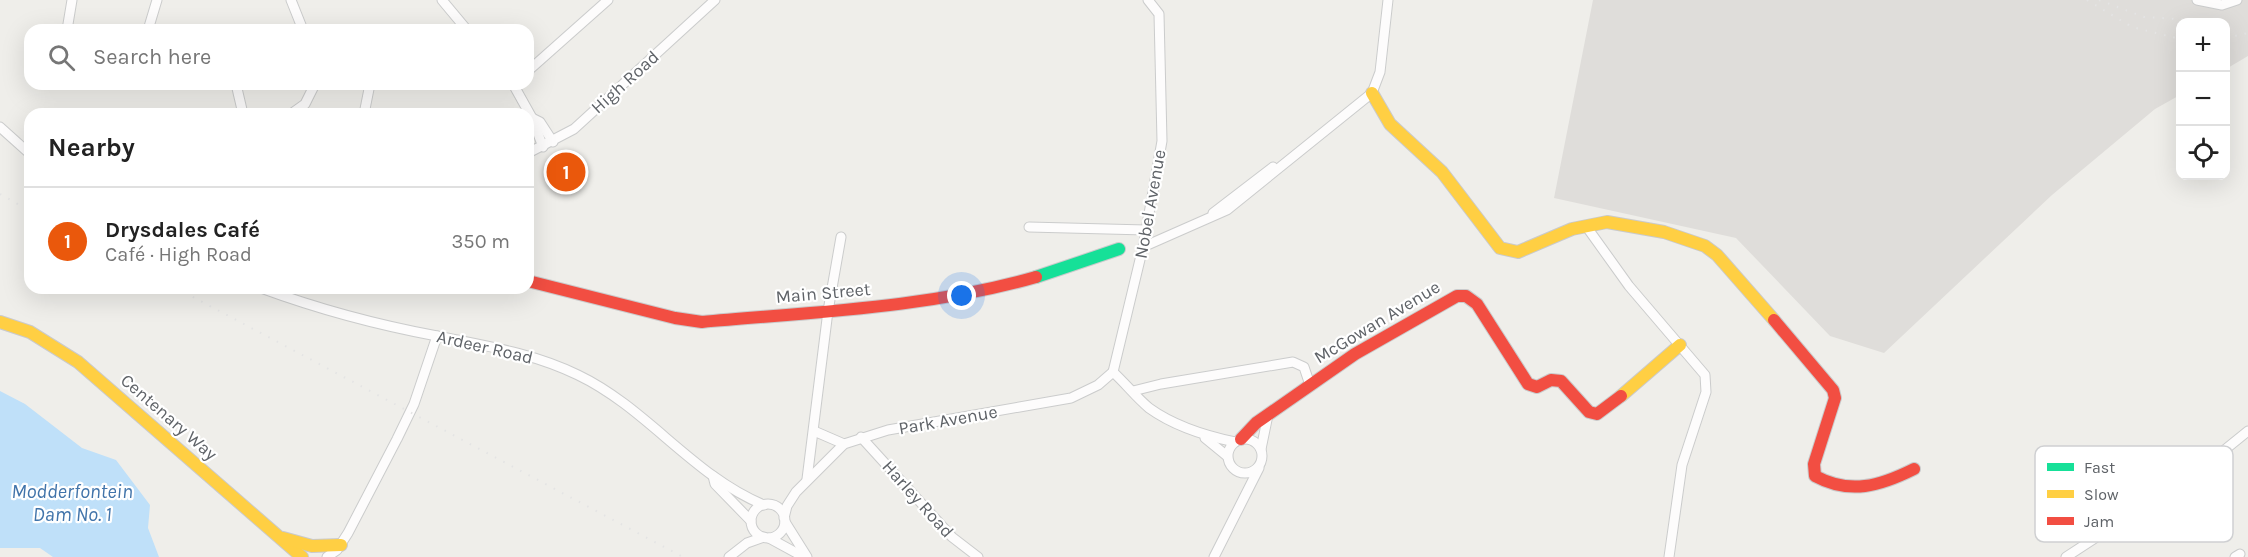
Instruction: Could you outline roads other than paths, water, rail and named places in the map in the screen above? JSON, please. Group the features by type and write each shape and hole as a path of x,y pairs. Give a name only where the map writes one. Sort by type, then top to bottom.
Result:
{"street":[{"path":"68,24 72,0"},
{"path":"150,24 157,0"},
{"path":"291,0 301,24"},
{"path":"442,0 462,24"},
{"path":"534,66 608,0"},
{"name":"High Road","path":"534,151 574,129 715,0"},
{"name":"Nobel Avenue","path":"1113,372 1143,247 1162,141 1159,14 1148,0"},
{"path":"1143,247 1227,210 1252,193 1372,93 1380,72 1388,0"},
{"path":"2197,0 2222,5 2237,0"},
{"path":"237,90 242,108"},
{"path":"299,108 305,104 312,90"},
{"path":"365,108 369,90"},
{"path":"521,90 527,108"},
{"path":"1372,93 1390,124 1442,172 1500,248 1510,252 1527,250 1572,229 1622,223 1705,246 1732,272 1833,390 1835,398 1814,464 1815,476 1834,484 1866,490 1890,482 1914,468"},
{"path":"534,118 540,122 553,142"},
{"path":"534,125 543,147"},
{"path":"0,127 24,149"},
{"path":"1586,226 1629,286 1705,375 1707,383 1682,465 1669,557"},
{"path":"1029,227 1146,230"},
{"path":"807,480 828,311 841,237"},
{"name":"Main Street","path":"534,282 689,321 828,311 942,299 988,291 1119,249"},
{"name":"Ardeer Road","path":"281,294 364,319 517,352 578,375 630,407 713,476 766,504"},
{"name":"McGowan Avenue","path":"1242,437 1310,385 1403,324 1456,296 1466,296 1477,304 1528,384 1538,387 1551,380 1560,381 1589,412 1594,414 1604,411 1680,345"},
{"name":"Centenary Way","path":"0,322 30,333 78,362 302,557"},
{"path":"279,537 334,552 414,404 437,336"},
{"path":"1133,391 1161,384 1293,362 1304,367 1310,385"},
{"path":"1113,372 1151,409 1201,434 1227,456"},
{"name":"Park Avenue","path":"784,520 787,506 796,492 844,444 861,437 1071,398 1098,385 1113,372"},
{"path":"1214,557 1249,490 1263,456 1261,449 1268,416"},
{"path":"814,431 844,444"},
{"path":"2229,446 2248,431"},
{"path":"1201,434 1264,437"},
{"name":"Harley Road","path":"861,437 952,537 978,557"},
{"path":"1242,437 1251,440 1261,449"},
{"path":"1242,437 1229,448 1227,456 1230,466 1239,473 1249,490"},
{"path":"1239,473 1251,473 1259,466"},
{"name":"Ardeer Road","path":"713,476 716,484 751,523"},
{"name":"Park Avenue","path":"766,504 782,501 796,492"},
{"path":"728,557 751,523 756,509 766,504 780,510 805,557"},
{"path":"728,557 752,541 778,534 784,520"},
{"path":"751,523 756,533 805,557"},
{"path":"2066,557 2089,542"}],"water":[{"name":"Modderfontein Dam No. 1","path":"0,391 25,404 82,448 116,460 150,505 148,528 159,557 53,557 40,548 0,548"}],"railway":[{"path":"2087,0 2132,27 2176,38"},
{"path":"2099,0 2144,17 2176,19"},
{"path":"2230,37 2248,33"},
{"path":"0,194 24,208"},
{"path":"187,294 683,557"}],"place":[{"name":"Drysdales Café","path":"566,172"}]}
